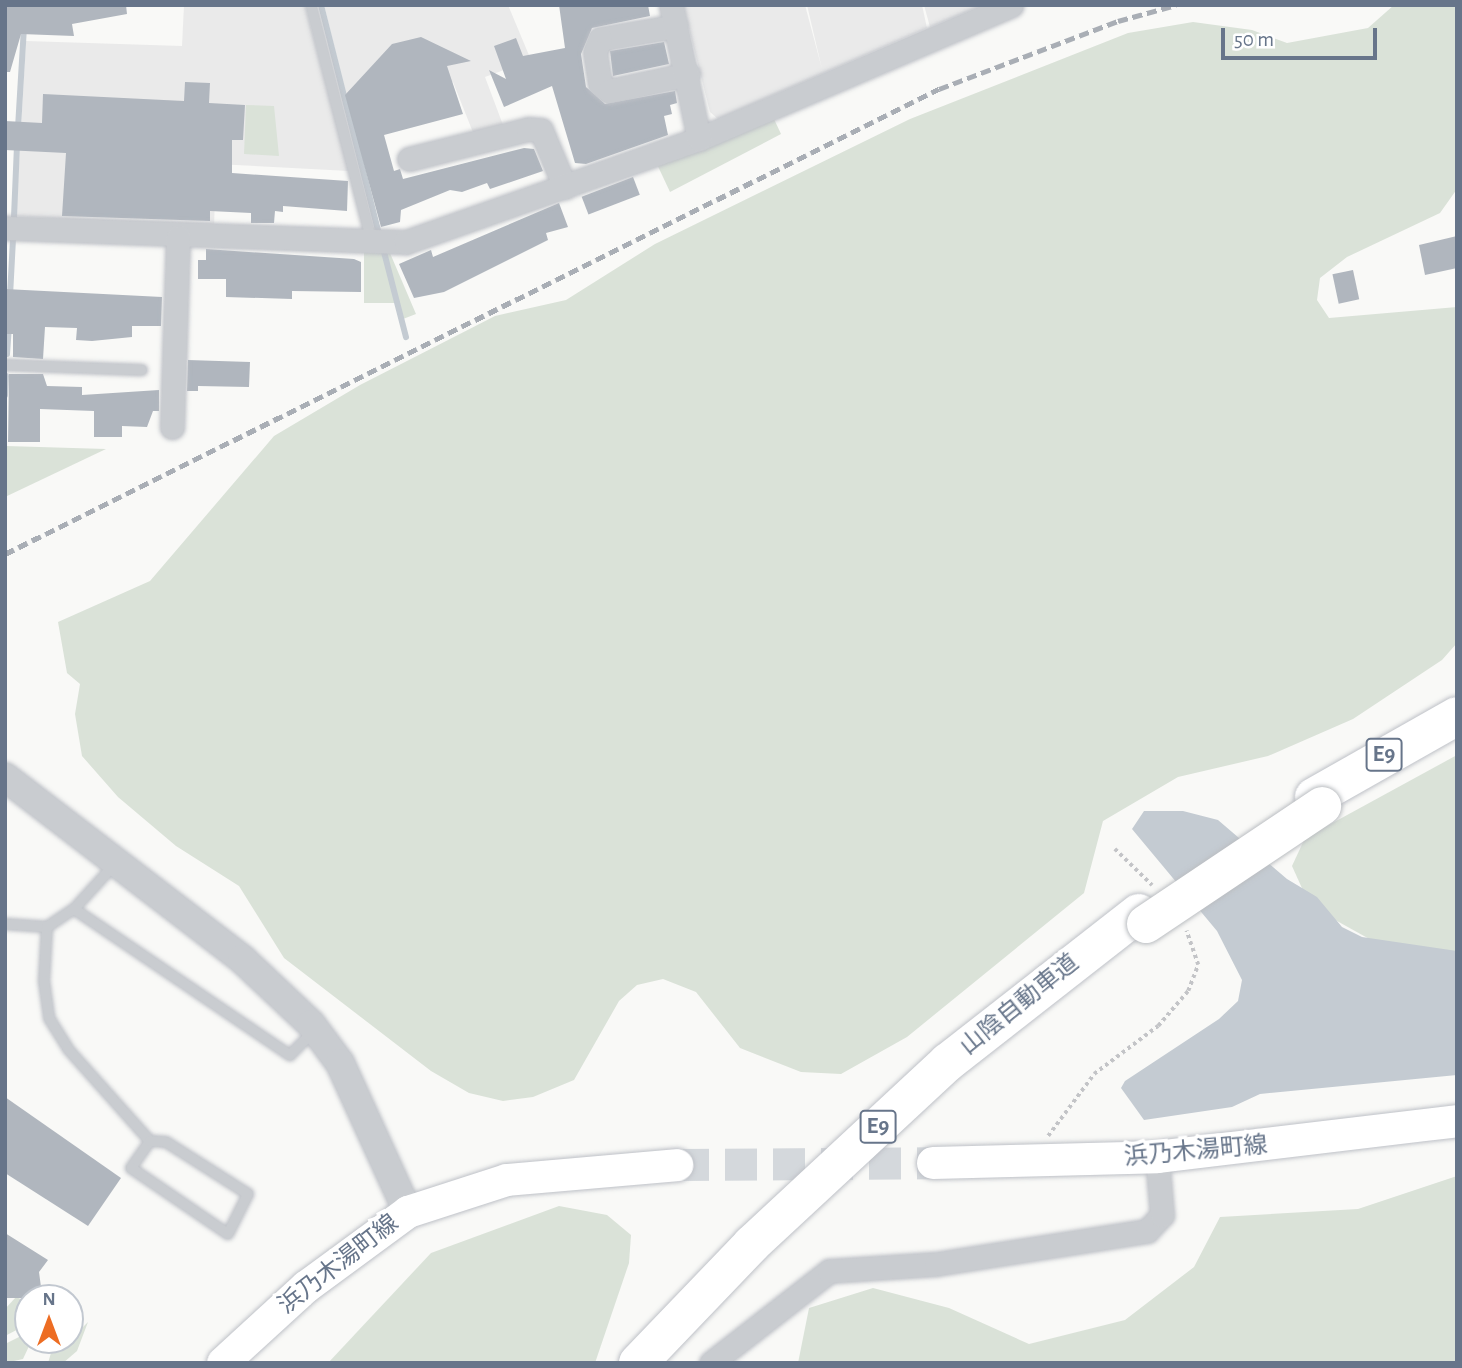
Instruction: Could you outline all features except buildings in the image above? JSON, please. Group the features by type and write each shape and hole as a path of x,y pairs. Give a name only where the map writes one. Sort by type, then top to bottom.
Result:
{"highway":[{"name":"山陰自動車道","path":"638,1363 752,1244 948,1062 1155,913 1318,801 1457,716"},
{"name":"山陰自動車道","path":"1318,801 1457,729"},
{"name":"山陰自動車道","path":"655,1363 761,1252 958,1072 1155,913"}],"main road":[{"name":"浜乃木湯町線","path":"933,1163 1047,1163 1157,1157 1457,1121"},
{"name":"浜乃木湯町線","path":"223,1363 306,1287 408,1212 507,1180 677,1165"}],"street":[{"path":"5,228 178,237 406,242 699,139 1012,5"},
{"path":"688,74 609,91 600,84 595,52 600,39 674,15 688,74 699,139"},
{"path":"409,159 527,129 541,130 565,187"},
{"path":"172,427 178,237"},
{"path":"5,777 242,959 315,1030 340,1063 375,1131 408,1212"},
{"path":"711,1363 829,1271 936,1264 1147,1231 1162,1215 1157,1157"}],"lane":[{"path":"311,5 372,242"},
{"path":"5,365 142,370"},
{"path":"5,924 47,927 75,909 115,864"},
{"path":"75,909 290,1055 315,1030"},
{"path":"47,927 44,998 54,1029 150,1141 166,1142 248,1194 228,1234 131,1168 150,1141"}],"path":[{"path":"1047,1163 1049,1134 1094,1074 1158,1026 1194,982 1196,954 1155,913 1115,849"}],"shaded area":[{"path":"184,5 305,5 349,171 216,164 214,228 16,216 26,41 182,46"},
{"path":"324,5 508,5 531,60 485,77 503,125 474,135 453,82 349,106"},
{"path":"683,5 805,5 822,69 807,5 922,5 927,28 718,119 710,112"},
{"path":"924,5 983,5 930,27"},
{"path":"1394,5 1457,5 1457,189 1440,213 1347,257 1320,278 1317,300 1329,318 1457,307 1457,643 1442,660 1353,719 1268,756 1178,777 1103,821 1084,893 907,1037 841,1074 801,1072 740,1048 696,992 663,979 637,985 619,1001 574,1080 533,1097 503,1101 469,1093 431,1071 284,958 239,886 176,846 118,797 82,756 75,714 80,684 67,673 58,622 150,581 274,436 360,385 495,316 566,300 655,244 910,119 1128,33 1193,22 1252,30 1287,43 1368,28"},
{"path":"246,105 274,106 279,156 244,154"},
{"path":"774,119 781,134 670,192 655,160"},
{"path":"364,252 390,253 416,314 403,319 398,303 364,303"},
{"path":"6,446 106,449 5,497"},
{"path":"1457,755 1457,957 1382,946 1310,906 1292,866 1305,838"},
{"path":"1144,811 1183,811 1218,820 1287,879 1317,897 1342,927 1362,937 1457,951 1457,1075 1260,1094 1232,1107 1144,1120 1121,1088 1125,1081 1219,1019 1238,1001 1242,980 1217,931 1132,829"},
{"path":"1457,1176 1457,1363 798,1363 809,1308 873,1288 949,1308 1029,1344 1125,1320 1194,1267 1220,1217 1358,1209"},
{"path":"559,1206 607,1215 631,1235 629,1263 595,1363 328,1363 431,1253"},
{"path":"14,1299 14,1331 5,1336 5,1309"},
{"path":"14,1340 14,1354 25,1354 23,1359 5,1363 5,1344"},
{"path":"51,1354 74,1354 63,1363 48,1363"}],"waterway":[{"path":"321,5 378,230"},
{"path":"18,128 24,27"},
{"path":"14,217 17,145"},
{"path":"10,296 13,238"},
{"path":"384,252 406,337"},
{"path":"7,354 9,328"},
{"path":"5,395 6,376"}],"tunnel":[{"path":"677,1165 933,1163"}],"railway":[{"path":"5,554 939,89 1118,21 1176,5"}]}
